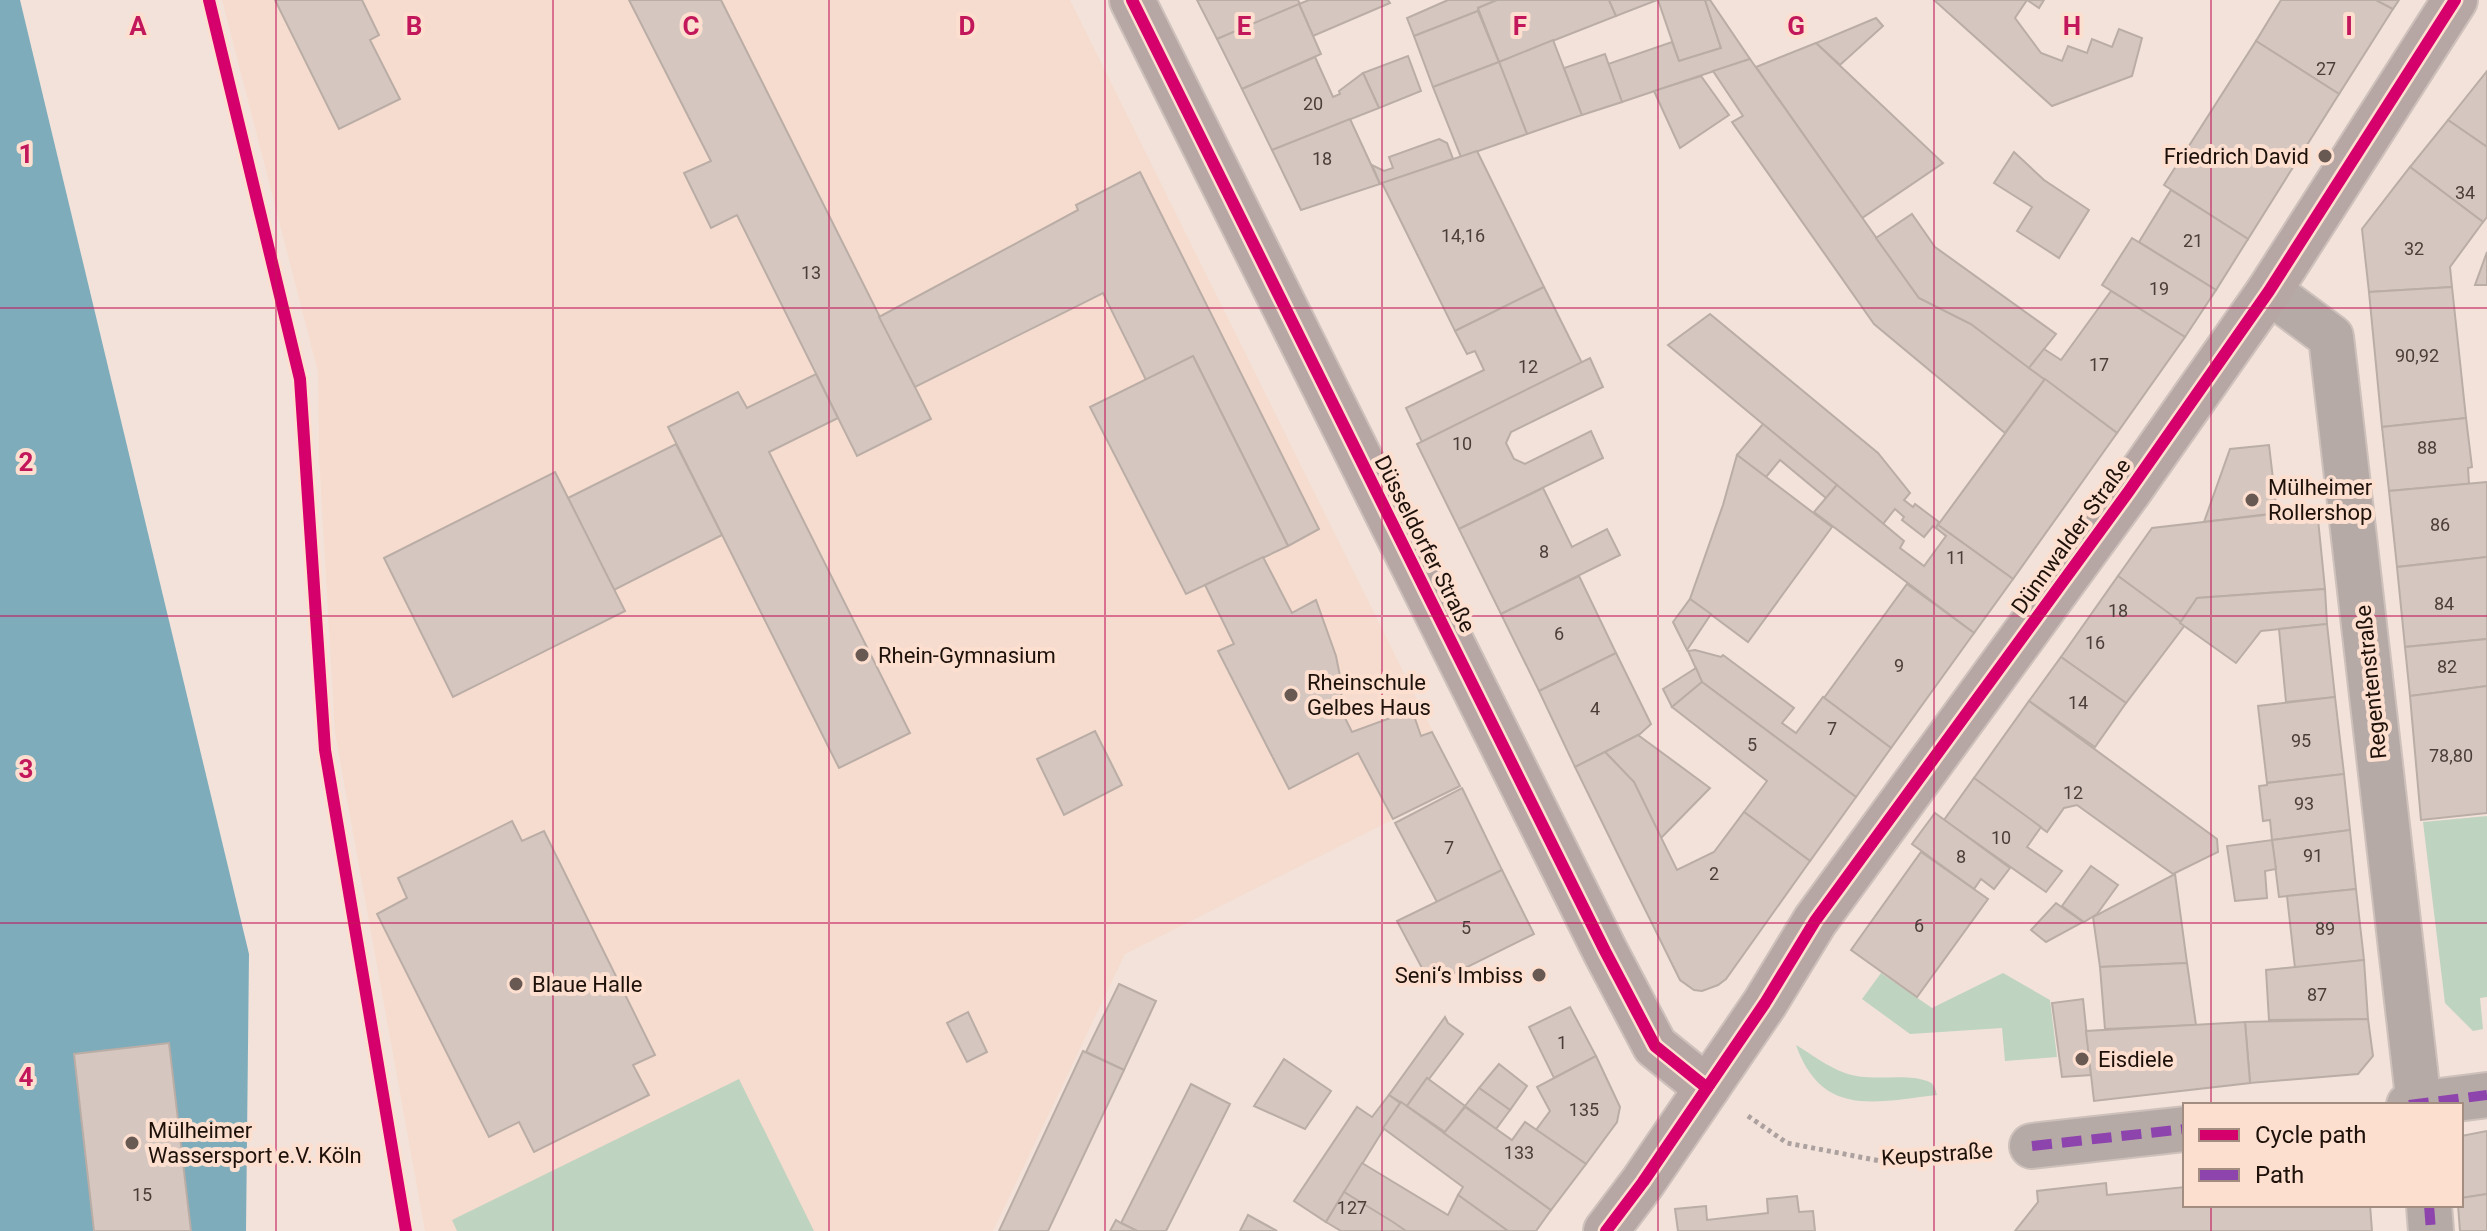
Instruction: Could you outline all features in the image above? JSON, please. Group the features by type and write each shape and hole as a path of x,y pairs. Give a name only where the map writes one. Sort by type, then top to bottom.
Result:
{"street":[{"name":"Düsseldorfer Straße","path":"1132,0 1655,1046 1707,1088"},
{"name":"Dünnwalder Straße","path":"1606,1231 1765,1003 1815,921 2120,503 2269,291 2455,0"},
{"name":"Regentenstraße","path":"2269,291 2331,337 2419,1103"},
{"path":"2427,1103 2487,1095"},
{"path":"2032,1146 2183,1129"},
{"path":"2429,1207 2431,1231"}],"shaded area":[{"name":"Rhein-Gymnasium","path":"222,0 1070,0 1460,786 1125,954 993,1231 425,1231 335,733 319,456 318,372"}],"green space":[{"path":"2487,816 2487,997 2480,998 2483,1029 2473,1031 2445,1003 2423,822"},
{"path":"1881,973 1932,1008 2003,973 2050,1000 2057,1057 2005,1061 2002,1028 1910,1034 1862,999"},
{"path":"1796,1045 1845,1073 1866,1077 1918,1078 1931,1083 1937,1095 1872,1102 1836,1095 1820,1085 1807,1068"},
{"path":"739,1079 814,1231 457,1231 452,1220"}],"water":[{"path":"0,0 20,0 249,954 246,1231 0,1231"}],"building":[{"path":"275,0 362,0 379,35 370,40 400,99 339,129"},
{"path":"629,0 721,0 931,419 857,456 737,215 711,228 684,173 711,161"},
{"path":"1197,0 1298,0 1300,4 1217,39"},
{"path":"1309,0 1388,0 1390,3 1313,36 1299,4"},
{"path":"1448,0 1497,0 1478,8 1478,11 1414,36 1407,18"},
{"path":"1497,0 1609,0 1616,16 1499,62 1478,8"},
{"path":"1609,0 1657,0 1616,16"},
{"path":"1658,0 1705,0 1721,48 1679,61"},
{"path":"1705,0 1710,0 1750,59 1622,102 1608,64 1672,42 1679,61 1721,48"},
{"path":"1934,0 2027,0 2015,18 2041,53 2062,61 2068,46 2087,53 2092,39 2112,47 2119,29 2142,38 2132,76 2052,106"},
{"path":"2027,0 2044,0 2039,8"},
{"path":"2281,0 2376,0 2393,9 2339,94 2256,41"},
{"path":"2376,0 2399,0 2393,9"},
{"path":"1299,4 1321,54 1242,89 1217,39"},
{"path":"1478,11 1499,62 1433,87 1414,36"},
{"path":"1876,18 1883,26 1840,65 1816,43"},
{"path":"1553,40 1582,115 1527,134 1499,62"},
{"path":"2256,41 2339,94 2248,239 2164,185"},
{"path":"1816,43 1943,163 1862,218 1756,67"},
{"path":"1605,54 1622,102 1582,115 1564,68"},
{"path":"1408,56 1421,91 1379,108 1363,73"},
{"path":"1315,57 1333,97 1363,73 1379,108 1272,150 1242,89"},
{"path":"1750,59 1919,298 1971,324 2045,379 2005,433 1874,324 1732,122 1743,116 1713,71"},
{"path":"1499,62 1527,134 1461,157 1433,87"},
{"path":"2487,71 2487,147 2448,120"},
{"path":"1701,76 1729,115 1680,148 1654,91"},
{"path":"1350,119 1380,184 1301,210 1272,150"},
{"path":"2448,120 2487,147 2487,217 2483,222 2410,167"},
{"path":"1439,139 1447,143 1453,159 1380,184 1372,165 1384,171 1393,168 1389,157"},
{"path":"1477,151 1544,287 1455,331 1382,183"},
{"path":"2014,152 2044,180 2089,210 2059,258 2017,231 2032,207 1994,183"},
{"path":"2410,167 2483,222 2450,267 2452,287 2369,292 2362,229"},
{"path":"1140,172 1319,529 1288,546 1193,356 1146,380 1103,293 915,387 879,317 1078,210 1076,205"},
{"path":"2171,190 2248,239 2216,290 2139,242"},
{"path":"1912,214 1935,247 2056,334 2029,368 1971,324 1919,298 1876,238"},
{"path":"2132,238 2216,290 2185,337 2102,285"},
{"path":"2487,252 2487,285 2475,285"},
{"path":"1544,287 1582,363 1422,442 1406,408 1484,370 1475,351 1467,354 1455,331"},
{"path":"2452,287 2466,418 2382,427 2369,292"},
{"path":"2111,291 2185,337 2117,433 2029,368 2044,349 2061,360"},
{"path":"1710,314 1878,453 1910,493 1904,500 1913,507 1915,504 1939,522 1936,528 1933,526 1924,537 1902,520 1904,517 1895,509 1883,524 1668,345"},
{"path":"1193,356 1288,546 1186,594 1090,407"},
{"path":"1590,358 1603,387 1511,432 1506,443 1514,459 1525,464 1591,431 1603,458 1459,529 1417,444"},
{"path":"816,374 838,418 769,452 910,733 839,768 668,427 738,392 747,408"},
{"path":"2045,379 2117,433 2013,579 1938,525"},
{"path":"2466,418 2472,467 2468,468 2469,484 2389,491 2382,427"},
{"path":"1763,424 1837,485 1826,498 1780,460 1766,477 1737,455"},
{"path":"676,444 722,535 614,590 568,498"},
{"path":"2269,445 2277,513 2204,522 2230,449"},
{"path":"1737,455 1832,527 1748,642 1690,599"},
{"path":"555,472 625,611 453,697 384,558"},
{"path":"2487,482 2487,557 2397,567 2389,491"},
{"path":"1837,485 1904,541 1900,548 1924,566 1946,536 1936,528 1938,525 2013,579 1974,633 1814,512"},
{"path":"1543,488 1572,547 1607,529 1620,555 1501,614 1459,529"},
{"path":"2317,509 2325,589 2197,598 2180,623 2118,576 2152,528"},
{"name":"Rheinschule Gelbes Haus","path":"1263,557 1292,613 1316,600 1336,656 1342,712 1352,732 1412,710 1421,736 1432,732 1460,786 1393,819 1358,753 1289,789 1218,651 1234,644 1205,585"},
{"path":"2487,557 2487,639 2405,647 2397,567"},
{"path":"1579,576 1616,653 1539,691 1501,614"},
{"path":"2118,576 2185,625 2126,703 2061,657"},
{"path":"1907,584 1974,633 1891,748 1824,698"},
{"path":"2325,589 2327,624 2261,631 2236,663 2180,623 2197,598"},
{"path":"1690,599 1711,614 1687,650 1673,622"},
{"path":"2327,624 2335,697 2286,702 2279,629"},
{"path":"2487,639 2487,686 2410,696 2405,647"},
{"path":"1688,651 1723,655 1794,708 1782,723 1796,733 1823,697 1891,748 1856,797 1702,682"},
{"path":"1616,653 1651,724 1640,734 1575,767 1539,691"},
{"path":"2061,657 2126,703 2095,747 2029,701"},
{"path":"1696,668 1702,682 1672,707 1663,689"},
{"path":"1702,682 1856,797 1810,861 1744,812 1767,781 1672,707"},
{"path":"2487,686 2487,813 2421,820 2410,696"},
{"path":"2335,697 2344,774 2267,783 2258,706"},
{"path":"2029,701 2217,839 2218,852 2173,874 2077,805 2064,808 2047,832 1974,778"},
{"path":"1095,731 1122,785 1064,815 1037,759"},
{"path":"1638,735 1710,788 1661,838 1634,782 1605,752"},
{"path":"1605,752 1634,782 1677,870 1714,852 1744,812 1810,861 1726,979 1718,985 1702,991 1694,990 1680,980 1575,767"},
{"path":"2344,774 2350,830 2272,840 2270,820 2263,821 2259,786"},
{"path":"1974,778 2041,827 2027,847 2062,871 2046,892 1944,820"},
{"path":"1462,788 1502,870 1437,902 1395,823"},
{"path":"1935,813 2010,868 1994,889 1981,879 1974,889 1912,844"},
{"name":"Blaue Halle","path":"512,821 522,841 544,831 655,1055 633,1065 649,1095 534,1152 519,1122 489,1137 377,914 407,898 398,878"},
{"path":"2350,830 2356,889 2279,897 2272,840"},
{"path":"2272,840 2276,869 2265,871 2267,898 2235,901 2227,846"},
{"path":"1921,852 1988,899 1917,997 1851,950"},
{"path":"2091,866 2118,885 2097,914 2084,922 2062,906"},
{"path":"1502,870 1534,934 1431,985 1397,921"},
{"path":"2175,874 2187,963 2100,967 2093,917"},
{"path":"2356,889 2364,960 2295,968 2287,896"},
{"path":"2056,903 2083,922 2046,942 2031,930"},
{"path":"2364,960 2368,1019 2269,1020 2266,970"},
{"path":"2187,963 2196,1025 2105,1029 2100,967"},
{"path":"1119,984 1156,1001 1124,1070 1086,1052"},
{"path":"2083,999 2091,1075 2062,1077 2052,1003"},
{"path":"1570,1007 1596,1056 1554,1078 1529,1027"},
{"path":"968,1012 987,1052 967,1062 947,1023"},
{"path":"1445,1017 1463,1034 1407,1106 1389,1095"},
{"path":"2368,1019 2373,1056 2358,1074 2250,1083 2245,1022"},
{"path":"2245,1022 2250,1083 2094,1101 2086,1031"},
{"name":"Mülheimer Wassersport e.V. Köln","path":"169,1043 191,1231 94,1231 74,1054"},
{"path":"1083,1051 1124,1070 1048,1231 999,1231"},
{"path":"1596,1056 1620,1107 1617,1122 1586,1164 1536,1130 1550,1111 1537,1087"},
{"path":"1284,1059 1331,1091 1305,1129 1254,1106"},
{"path":"1499,1064 1527,1086 1510,1110 1479,1088"},
{"path":"1427,1078 1465,1106 1445,1132 1407,1106"},
{"path":"1191,1084 1230,1104 1166,1231 1137,1231 1121,1223"},
{"path":"1479,1088 1510,1110 1496,1129 1465,1106"},
{"path":"1389,1095 1400,1103 1326,1222 1294,1201 1357,1107 1372,1117"},
{"path":"1401,1102 1551,1210 1536,1231 1508,1231 1458,1195 1463,1187 1383,1128"},
{"path":"1465,1107 1512,1140 1525,1122 1586,1164 1551,1210 1444,1133"},
{"path":"2487,1131 2487,1194 2463,1198 2463,1136"},
{"path":"1362,1163 1448,1215 1458,1195 1508,1231 1406,1231 1344,1192"},
{"path":"2106,1183 2107,1195 2183,1187 2183,1207 2370,1207 2372,1231 2015,1231 2038,1202 2037,1191"},
{"path":"1344,1192 1406,1231 1341,1231 1326,1222"},
{"path":"2487,1194 2487,1231 2460,1231 2458,1207 2463,1207 2463,1198"},
{"path":"1797,1196 1799,1212 1813,1211 1815,1231 1678,1231 1675,1209 1706,1206 1707,1220 1768,1213 1767,1199"},
{"path":"1248,1215 1277,1231 1240,1231"},
{"path":"1116,1220 1121,1223 1137,1231 1110,1231"}],"marked path":[{"path":"2425,1103 2487,1095"},
{"path":"2032,1146 2183,1129"},
{"path":"2429,1207 2431,1231"}],"cycle path":[{"path":"209,0 300,379 325,750 406,1231"},
{"path":"1132,0 1655,1046 1707,1088"},
{"path":"1606,1231 1765,1003 1815,921 2129,491 2269,291 2455,0"}],"place":[{"name":"Friedrich David","path":"2325,156"},
{"name":"Mülheimer Rollershop","path":"2252,500"},
{"name":"Rhein-Gymnasium","path":"862,655"},
{"name":"Rheinschule Gelbes Haus","path":"1291,695"},
{"name":"Seni‘s Imbiss","path":"1539,975"},
{"name":"Blaue Halle","path":"516,984"},
{"name":"Eisdiele","path":"2082,1059"},
{"name":"Mülheimer Wassersport e.V. Köln","path":"132,1143"}]}
